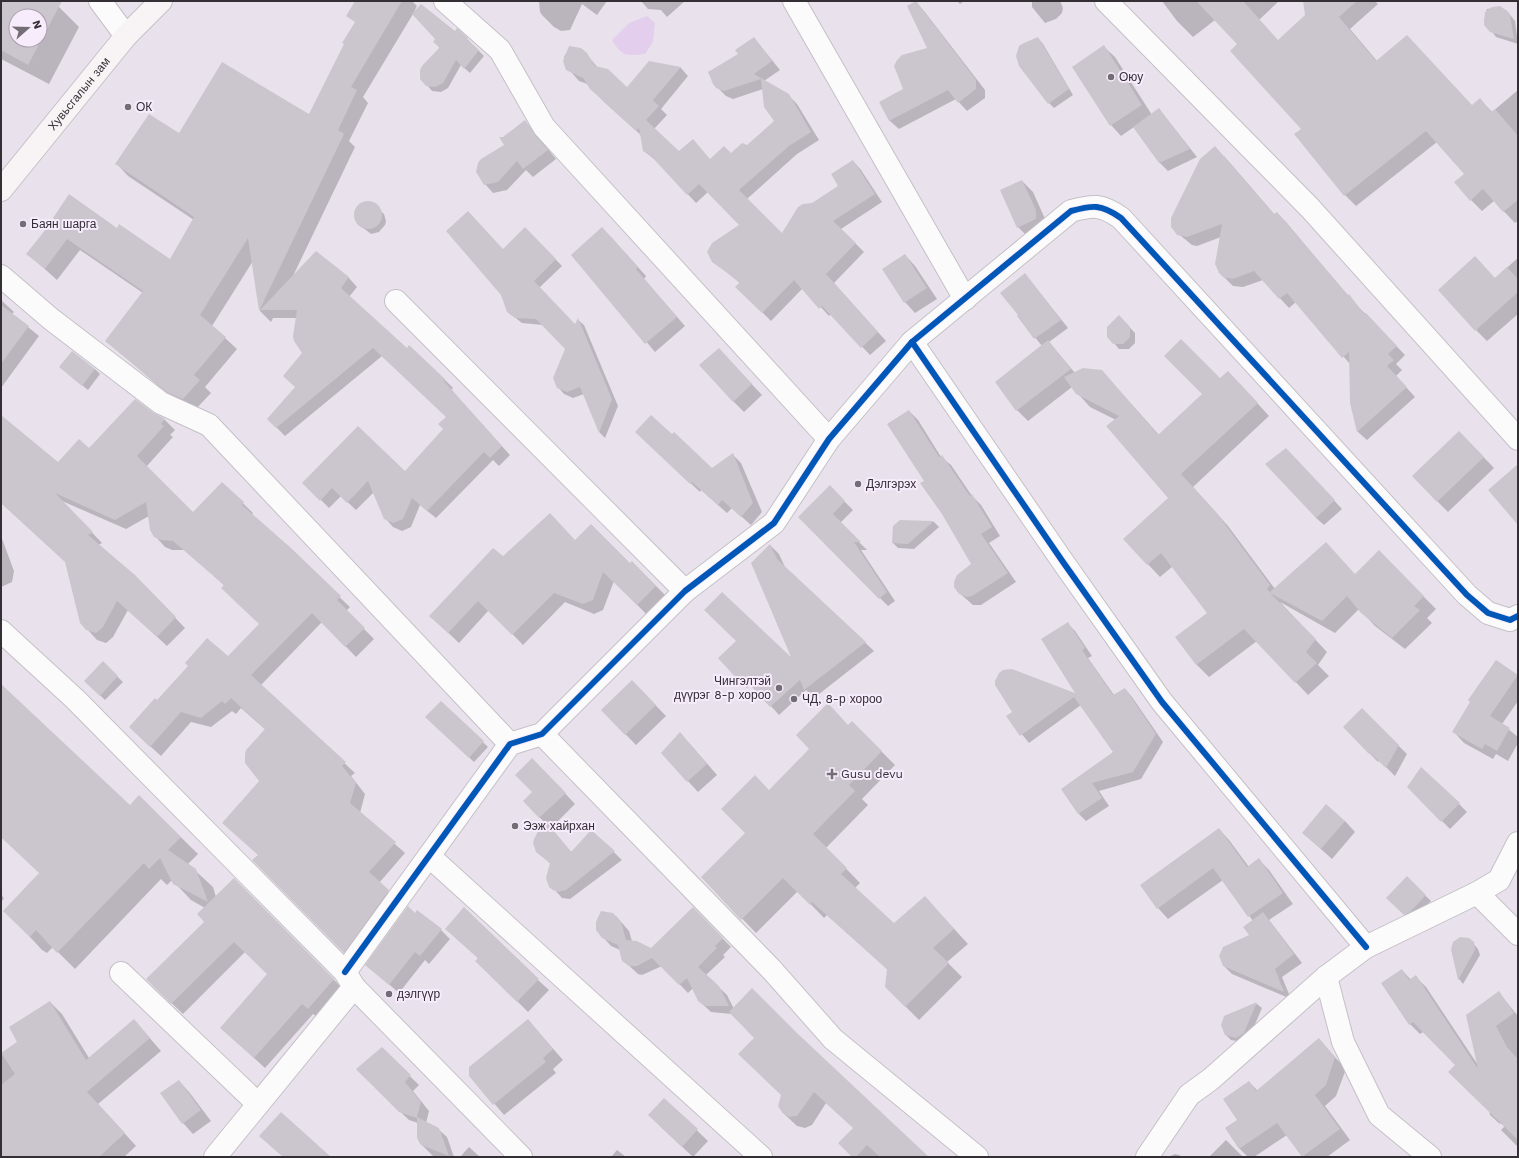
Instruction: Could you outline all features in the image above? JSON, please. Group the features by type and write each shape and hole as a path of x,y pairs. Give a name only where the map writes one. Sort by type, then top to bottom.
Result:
{"main road":[{"name":"Хувьсгалын зам","path":"1,190 126,36 161,1"}],"street":[{"path":"100,1 126,36"},
{"path":"446,1 500,50 544,127 829,439"},
{"path":"794,1 965,299"},
{"path":"1106,1 1310,208 1518,439"},
{"path":"215,1157 258,1104 349,980 429,856 510,744 542,734 685,591 774,523 829,439 912,342 1071,211 1091,205 1107,209 1121,218 1467,595 1488,613 1510,620 1518,616"},
{"path":"1,276 50,319 161,402 209,425 510,744"},
{"path":"396,302 685,591"},
{"path":"912,342 1063,562 1162,702 1366,947"},
{"path":"1,632 75,699 521,1157"},
{"path":"542,734 772,970 833,1039 977,1157"},
{"path":"1498,880 1518,843"},
{"path":"429,856 761,1157"},
{"path":"1148,1157 1189,1095 1211,1079 1326,978 1366,947 1478,893 1518,868"},
{"path":"1478,893 1518,934"},
{"path":"122,973 258,1104"},
{"path":"1326,978 1343,1042 1379,1115 1430,1157"}],"shaded area":[{"path":"647,16 655,23 653,42 645,54 629,55 619,50 612,40 629,23"}],"building":[{"path":"1,1 62,1 48,27 48,8 8,8 8,48 37,48 28,65 1,50"},
{"path":"355,1 402,1 351,87 357,90 338,130 344,134 259,311 248,238 200,315 226,337 194,375 200,380 183,399 167,392 105,341 143,291 67,239 45,269 26,254 54,219 53,218 69,194 117,228 119,224 170,259 194,217 115,164 149,114 179,133 222,62 309,114 344,44 342,43 355,22 346,16"},
{"path":"916,1 976,80 976,89 958,103 948,90 889,121 879,102 903,89 894,66 897,60 902,55 927,48 907,6"},
{"path":"1196,1 1243,1 1278,40 1305,15 1303,1 1357,1 1339,17 1376,61 1407,35 1472,105 1480,98 1491,112 1495,109 1518,136 1518,200 1503,212 1483,189 1470,201 1454,182 1464,174 1426,131 1344,196 1294,134 1301,129 1230,51 1237,44"},
{"path":"421,4 455,31 457,28 468,38 467,40 479,50 464,69 456,60 443,83 435,87 426,86 420,79 420,70 422,66 440,47 433,42 435,39 412,14"},
{"path":"1500,6 1510,15 1514,39 1490,32 1484,25 1485,12 1492,7"},
{"path":"754,37 772,61 754,74 789,94 811,132 789,146 739,190 782,233 798,207 803,204 812,203 838,186 831,174 853,160 875,194 833,221 856,243 826,274 878,332 861,348 822,306 819,309 794,280 762,313 735,287 740,282 712,262 707,252 712,243 739,225 699,184 687,195 651,156 643,151 639,128 636,131 590,89 583,78 566,70 563,61 569,46 581,48 587,53 595,66 608,69 627,87 649,61 681,67 653,100 659,106 646,120 679,151 693,139 710,159 724,146 731,153 742,143 747,145 774,121 764,107 761,79 724,91 716,88 708,72 738,54 735,50"},
{"path":"1038,37 1069,89 1048,104 1019,66 1016,56 1019,46"},
{"path":"1104,45 1142,105 1110,126 1072,67"},
{"path":"1159,108 1190,149 1159,163 1133,127"},
{"path":"525,120 548,150 523,169 517,161 498,182 484,185 476,172 478,163 481,159 504,145 499,137 503,137"},
{"path":"1215,146 1274,214 1277,212 1348,295 1349,294 1364,314 1366,313 1397,346 1388,354 1394,360 1387,366 1407,387 1357,432 1350,403 1349,352 1342,358 1287,293 1279,299 1254,271 1233,279 1223,277 1219,273 1215,264 1222,224 1187,237 1177,235 1171,227 1171,218 1200,159"},
{"path":"1022,180 1036,210 1036,219 1017,228 1000,190"},
{"path":"368,201 378,205 382,215 378,225 368,229 358,225 354,215 358,205"},
{"path":"468,211 503,249 525,227 556,259 534,281 575,324 578,318 612,399 599,433 580,387 567,392 557,388 553,378 565,349 536,319 515,318 507,312 501,295 446,231"},
{"path":"602,227 638,267 636,269 677,317 645,344 571,255"},
{"path":"316,251 349,277 341,288 407,348 409,345 445,379 444,381 502,446 490,458 484,452 427,511 412,498 403,519 393,523 384,519 368,481 347,503 332,488 320,501 302,483 358,426 405,471 443,429 438,424 446,417 373,348 276,428 267,419 295,387 283,376 302,353 294,341 293,336 297,310 260,310"},
{"path":"905,254 927,288 904,303 882,269"},
{"path":"1475,256 1495,278 1507,267 1518,279 1518,292 1475,331 1438,290"},
{"path":"1025,273 1061,320 1034,339 1017,316 1018,315 1000,293"},
{"path":"1,305 29,326 1,364"},
{"path":"1119,315 1130,327 1130,337 1123,344 1113,344 1107,337 1107,327"},
{"path":"1181,339 1220,378 1228,371 1258,403 1181,474 1216,512 1270,585 1267,589 1270,592 1326,542 1355,574 1379,550 1424,596 1414,606 1420,610 1392,638 1361,613 1347,596 1322,621 1270,593 1316,639 1306,652 1317,663 1295,683 1244,629 1196,665 1175,637 1207,613 1161,553 1147,565 1123,539 1168,498 1106,426 1119,416 1076,394 1064,377 1083,368 1102,370 1158,435 1202,394 1164,356"},
{"path":"1048,340 1071,369 1016,411 995,382"},
{"path":"719,348 752,384 733,402 699,365"},
{"path":"72,351 95,369 82,386 59,367"},
{"path":"135,399 165,419 161,424 164,426 137,456 193,512 222,482 244,502 242,505 291,548 341,596 337,600 365,628 345,647 312,613 251,675 346,762 342,766 356,783 350,803 396,842 369,872 389,890 344,953 252,860 258,855 222,823 259,781 245,763 245,754 246,750 265,729 231,698 225,704 222,701 201,718 181,712 150,747 129,727 155,698 157,700 188,666 185,663 207,638 228,656 259,624 221,588 224,585 173,541 161,540 154,537 150,530 146,502 115,520 55,493 93,532 88,535 135,575 176,617 157,637 117,601 103,627 96,633 86,630 80,623 65,562 1,503 1,415 58,462 79,439 89,448"},
{"path":"909,410 939,457 942,455 970,496 972,494 992,527 981,534 1008,573 972,596 967,597 959,594 954,587 954,582 957,575 971,564 942,514 920,483 924,481 887,424"},
{"path":"651,415 672,434 674,432 712,468 733,453 753,503 741,517 722,500 718,505 692,482 690,484 635,432"},
{"path":"1459,431 1484,457 1437,502 1412,476"},
{"path":"1286,448 1335,500 1316,518 1265,464"},
{"path":"1518,464 1518,525 1488,490"},
{"path":"830,485 845,501 833,514 861,542 854,542 887,592 879,599 798,517"},
{"path":"550,513 575,540 591,524 630,563 632,561 656,586 637,605 603,572 593,600 583,604 554,593 512,635 478,601 448,633 429,616 493,548 503,556"},
{"path":"900,520 934,521 908,544 892,543 893,526"},
{"path":"770,544 777,559 866,642 804,690 800,680 770,707 742,676 738,680 718,658 736,641 704,610 722,592 791,657 751,563"},
{"path":"1068,622 1085,648 1082,650 1113,695 1125,688 1156,734 1133,772 1092,783 1102,798 1078,814 1061,789 1113,752 1074,697 1020,736 1006,716 1012,712 995,685 995,681 999,673 1003,670 1012,669 1075,693 1041,639"},
{"path":"1496,660 1518,675 1490,716 1510,728 1497,751 1485,744 1482,749 1452,732 1470,702 1468,700"},
{"path":"103,661 118,676 100,696 84,681"},
{"path":"632,680 656,705 625,735 601,710"},
{"path":"1,684 130,805 139,795 181,837 168,850 196,869 208,902 173,884 160,858 149,869 144,863 57,953 36,930 30,937 3,911 39,873 1,837"},
{"path":"441,701 484,741 469,758 425,717"},
{"path":"828,703 848,725 852,721 882,751 849,785 855,791 813,834 847,868 841,874 894,923 925,896 954,929 933,948 949,963 905,1007 885,987 887,969 812,902 810,905 783,878 741,920 701,877 745,833 721,809 755,775 769,790 809,749 796,735"},
{"path":"1362,708 1399,745 1386,768 1370,753 1369,754 1343,727"},
{"path":"680,732 707,764 687,782 661,753"},
{"path":"532,758 566,793 539,818 523,801 532,792 515,775"},
{"path":"1421,767 1460,803 1441,822 1407,787"},
{"path":"1326,804 1345,821 1321,849 1302,833"},
{"path":"544,820 571,852 591,830 615,851 566,890 558,892 553,890 549,887 546,878 550,863 536,852 533,843"},
{"path":"1219,828 1247,867 1259,858 1283,893 1248,917 1213,868 1157,909 1140,885"},
{"path":"1407,876 1426,895 1410,912 1404,915 1386,898"},
{"path":"234,878 334,979 308,1009 302,1004 254,1058 220,1028 267,974 234,942 171,1004 146,979 204,922 197,914"},
{"path":"408,906 415,913 417,910 442,929 420,956 415,952 389,985 365,965"},
{"path":"464,907 539,979 517,1002 475,961 478,958 445,929"},
{"path":"693,907 723,938 715,946 717,948 698,967 719,986 729,1006 706,1006 702,1004 698,1001 687,978 679,985 652,958 637,966 629,966 622,961 618,945 602,938 596,930 596,922 601,911 613,913 621,922 626,940 637,941 651,948"},
{"path":"1263,912 1294,954 1275,969 1284,992 1223,966 1219,956 1223,947 1249,935 1243,927"},
{"path":"1460,937 1469,938 1474,942 1475,950 1458,980 1451,949 1453,942"},
{"path":"1402,969 1409,980 1416,975 1478,1069 1466,1015 1499,991 1514,1013 1496,1026 1507,1047 1518,1059 1518,1140 1448,1072 1455,1065 1413,1022 1409,1025 1381,983"},
{"path":"752,988 797,1033 929,1157 880,1157 867,1145 856,1157 852,1157 838,1143 853,1128 814,1092 797,1116 789,1117 782,1112 778,1106 781,1095 738,1054 754,1038 729,1012"},
{"path":"50,1001 86,1060 134,1019 150,1038 87,1092 125,1133 99,1157 1,1157 1,1085 15,1074 1,1053 17,1042 9,1027"},
{"path":"1257,1002 1244,1033 1236,1038 1225,1035 1221,1025 1224,1016"},
{"path":"528,1019 553,1049 543,1058 546,1062 493,1105 469,1076 469,1067"},
{"path":"1319,1038 1335,1057 1326,1085 1315,1095 1340,1129 1302,1157 1277,1123 1239,1149 1225,1128 1237,1120 1223,1099 1249,1081 1256,1091"},
{"path":"382,1047 411,1075 405,1082 421,1102 417,1117 439,1128 449,1156 421,1145 417,1138 417,1118 399,1112 356,1069"},
{"path":"179,1080 201,1110 182,1124 160,1093"},
{"path":"664,1098 698,1129 682,1147 648,1115"},
{"path":"281,1112 331,1157 283,1157 259,1136"}],"cycle path":[{"path":"345,972 510,744 542,734 685,591 774,523 829,439 912,342 1071,211 1097,207 1108,210 1121,218 1467,595 1488,613 1510,620 1518,616"},
{"path":"912,342 1063,562 1162,702 1366,947"}],"place":[{"name":"Оюу","path":"1111,77"},
{"name":"ОК","path":"128,107"},
{"name":"Баян шарга","path":"23,224"},
{"name":"Дэлгэрэх","path":"858,484"},
{"name":"Чингэлтэй дүүрэг 8-р хороо","path":"779,688"},
{"name":"ЧД, 8-р хороо","path":"794,699"},
{"name":"Gusu devu","path":"832,774"},
{"name":"Ээж хайрхан","path":"515,826"},
{"name":"дэлгүүр","path":"389,994"}]}
